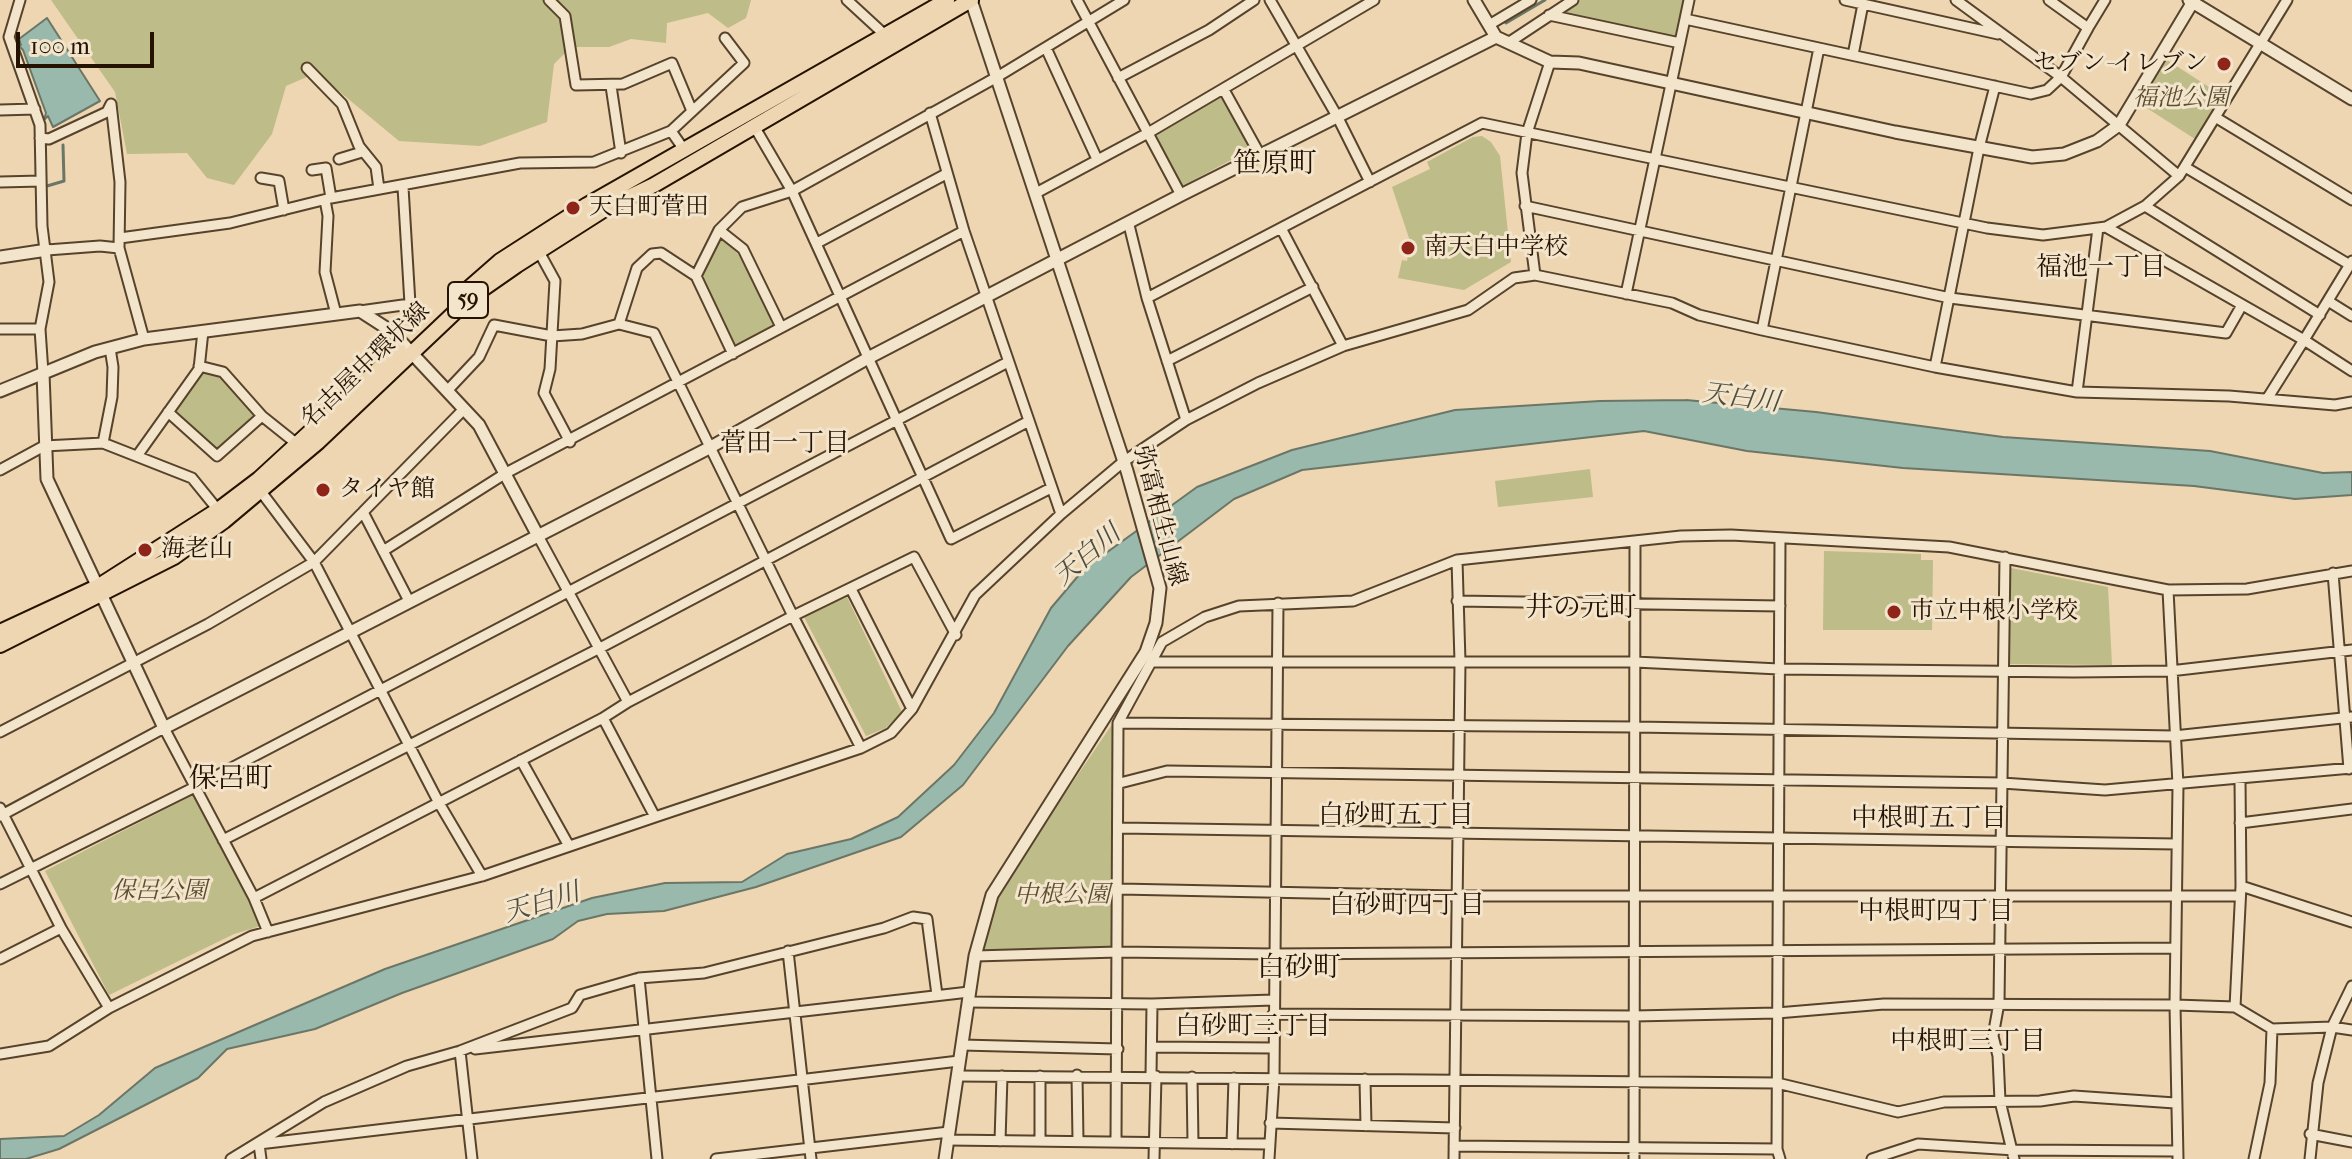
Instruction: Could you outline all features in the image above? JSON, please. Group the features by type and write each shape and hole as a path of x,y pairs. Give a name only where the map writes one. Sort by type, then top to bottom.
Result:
{"main road":[{"name":"名古屋中環状線","path":"0,632 174,557 262,493 407,348 500,261 587,205 947,0"},
{"name":"名古屋中環状線","path":"0,645 101,591 218,510 407,348 471,297 538,250 971,0"}],"street":[{"path":"20,0 4,37 35,109 40,138 42,226 49,282 40,329 47,479 164,728 254,898 268,932"},
{"path":"549,0 565,16 576,85 611,86 672,63 692,111"},
{"path":"847,0 885,35"},
{"name":"弥富相生山線","path":"945,1159 975,956 992,895 1146,652 1156,623 1160,588 1125,466 971,0"},
{"path":"1077,0 1181,195"},
{"path":"696,276 719,230 742,207 792,191 997,77 1124,0"},
{"path":"1118,78 1209,30 1254,0"},
{"path":"1270,0 1337,116 1370,182"},
{"path":"1036,193 1224,90 1374,0"},
{"path":"1474,0 1496,37 1550,62 1579,63 2032,157 2064,154 2097,141 2119,125 2192,1 2352,99"},
{"path":"1489,25 1531,0"},
{"path":"1508,43 1573,0"},
{"path":"1626,294 1689,0"},
{"path":"1845,0 2004,35"},
{"path":"1956,0 2182,171 2351,263 2267,399"},
{"path":"2049,0 2088,28"},
{"path":"1685,19 2031,94 2047,90 2061,77 2105,0"},
{"path":"1147,298 1482,123 1966,223 2043,235 2102,228 2145,206 2182,171 2287,0"},
{"path":"1853,55 1863,4"},
{"path":"1549,15 1680,43"},
{"path":"109,1008 61,928 1,813 709,448 870,357 1129,225 1181,195 1496,37"},
{"path":"0,257 120,243 520,163 594,162 671,131 744,63 725,38"},
{"path":"1046,48 1097,159"},
{"path":"1762,330 1819,48"},
{"path":"1535,275 1522,173 1527,133 1550,62"},
{"path":"307,68 342,104 362,152 376,167 379,189"},
{"path":"611,86 621,153"},
{"path":"1935,367 1979,148 1995,86"},
{"path":"1224,90 1260,155"},
{"path":"40,138 49,139 107,112 111,104 120,182 120,243 144,339"},
{"path":"0,110 35,109"},
{"path":"930,113 964,231 989,295 1008,362 1061,514"},
{"path":"2215,117 2352,200"},
{"path":"754,126 792,191 817,243 951,539 1051,488"},
{"path":"671,131 685,151"},
{"path":"339,159 362,152"},
{"path":"312,170 326,168 328,216 325,272 336,314"},
{"path":"817,243 946,174"},
{"path":"261,178 279,181 284,210"},
{"path":"0,182 41,181"},
{"path":"0,391 110,348 144,339 410,304 403,187"},
{"path":"1525,206 1950,298 2226,333 2242,305"},
{"path":"2145,206 2320,315"},
{"path":"1129,225 1147,298 1186,420"},
{"path":"1281,228 1343,346"},
{"path":"2102,228 2304,340 2352,371"},
{"path":"2077,392 2102,228"},
{"path":"719,230 743,249 781,327"},
{"path":"383,551 506,473 570,442 964,231"},
{"path":"538,250 555,281 544,393 570,442"},
{"path":"619,324 637,268 652,254 661,253 696,276 733,354"},
{"path":"0,1054 49,1046 109,1008 252,936 482,876 861,748 891,733 912,709 956,635 975,595 1061,514 1186,420 1258,383 1343,346 1468,310 1514,278 1535,275 1672,303 1699,315 1762,330 1935,367 2077,392 2267,399 2335,405 2352,402"},
{"path":"2341,279 2352,285"},
{"path":"1167,361 1313,287"},
{"path":"2328,301 2352,316"},
{"path":"360,311 391,331 479,425 628,702"},
{"path":"447,391 479,357 494,325 552,336 582,334 619,324 654,333 861,748"},
{"path":"0,329 40,329"},
{"path":"137,456 199,366 203,331"},
{"path":"103,443 112,397 110,348"},
{"path":"0,884 195,787 1008,362"},
{"path":"199,366 223,372 262,416 297,444"},
{"path":"0,732 134,663 314,562 464,409"},
{"path":"168,412 217,456 262,416"},
{"path":"223,840 766,562 1029,421"},
{"path":"0,470 44,446 103,443 192,478 218,510"},
{"path":"262,493 314,562 439,803 482,876"},
{"path":"363,512 409,601"},
{"path":"1116,1141 1120,889 1118,723 1162,642 1205,617 1239,606 1353,601 1457,560 1681,536 1949,547 2168,590 2247,589 2352,571"},
{"path":"1454,1146 1634,1148 1778,1154 1780,539"},
{"path":"1634,1159 1635,543"},
{"path":"254,898 793,616 914,557 956,635"},
{"path":"2005,557 1999,1003 1993,1036 2000,1101 2014,1154"},
{"path":"1454,1159 1456,777 1460,727 1457,560"},
{"path":"1120,783 1167,771 2002,783 2105,790 2351,768 2333,573"},
{"path":"851,589 912,709"},
{"path":"1872,1159 1918,1144 2014,1154 2178,1155 2175,948 2178,785 2168,590"},
{"path":"1457,601 1780,606"},
{"path":"1269,1159 1274,1078 1278,603"},
{"path":"1151,662 1635,662 1779,669 2170,671 2352,650"},
{"path":"1118,723 2174,736 2348,717"},
{"path":"603,718 655,817"},
{"path":"521,760 569,846"},
{"path":"2235,1007 2241,891 2240,779"},
{"path":"2240,823 2352,809"},
{"path":"1120,828 2176,844"},
{"path":"1120,889 1456,896 1634,893 2176,895 2241,891 2352,922"},
{"path":"231,1159 324,1102 407,1066 460,1051 572,1008 580,995 639,978 704,973 884,928 913,917 927,919 937,995"},
{"path":"0,959 61,928"},
{"path":"975,956 1118,952 1274,954 2175,948"},
{"path":"788,951 811,1154"},
{"path":"639,978 657,1159"},
{"path":"2310,1159 2310,1134 2332,1027 2352,986"},
{"path":"460,1051 642,1027 937,995 1152,1004 1273,1000"},
{"path":"1152,1004 1154,1159"},
{"path":"1273,1014 1634,1016 1777,1013 1884,1004 2175,1005 2235,1007 2272,1029 2332,1027 2352,1030"},
{"path":"2254,1159 2270,1083 2272,1029"},
{"path":"962,1045 1118,1049"},
{"path":"1152,1047 1273,1048"},
{"path":"460,1051 472,1159"},
{"path":"259,1144 959,1061"},
{"path":"1077,1075 1078,1141"},
{"path":"957,1076 1777,1083 1898,1112 1944,1102 2040,1101 2074,1096 2175,1103"},
{"path":"1000,1141 1002,1076"},
{"path":"1040,1076 1040,1141"},
{"path":"1192,1077 1193,1143"},
{"path":"1232,1144 1234,1078"},
{"path":"1365,1079 1366,1126"},
{"path":"1270,1123 1455,1128"},
{"path":"2310,1134 2352,1142"},
{"path":"716,1159 811,1154 949,1136 1000,1141 1269,1144"},
{"path":"259,1144 261,1159"}],"green space":[{"path":"51,0 751,0 746,18 728,28 708,13 667,23 666,43 631,39 609,47 571,47 554,64 547,122 480,146 399,141 323,78 309,76 286,86 272,134 234,185 207,178 187,153 127,154 115,92"},
{"path":"1581,0 1684,0 1677,39 1559,13"},
{"name":"福池公園","path":"2167,60 2223,96 2195,139 2139,103"},
{"path":"1220,96 1252,145 1250,150 1182,186 1153,138 1155,133"},
{"path":"1482,136 1491,142 1500,156 1511,262 1464,290 1398,278 1402,260 1407,261 1410,241 1392,187 1430,169 1427,162 1473,137"},
{"path":"720,241 726,241 738,254 775,323 774,327 740,345 735,344 701,276"},
{"path":"204,370 221,376 257,413 256,419 216,451 174,410"},
{"path":"1590,469 1593,497 1498,507 1495,481"},
{"path":"1824,551 1921,554 1921,560 1933,560 1932,630 1823,630"},
{"path":"2006,567 2108,587 2112,665 2007,664"},
{"path":"847,597 902,712 886,728 866,736 804,617"},
{"name":"中根公園","path":"1115,720 1116,949 980,953 995,897"},
{"name":"保呂公園","path":"195,794 261,926 234,934 109,995 45,871"}],"shaded area":[{"path":"47,18 100,101 53,127 48,116 44,120 46,113 23,50 17,44 21,45 19,39"},
{"name":"天白川","path":"1686,400 1816,412 2003,437 2210,451 2323,473 2352,472 2352,495 2295,499 2194,486 1903,468 1747,451 1644,431 1302,470 1234,499 1131,577 1068,646 963,785 901,837 756,887 664,911 607,914 578,921 553,939 402,993 315,1029 227,1049 198,1078 59,1149 26,1159 0,1159 0,1139 64,1136 99,1115 155,1068 385,969 592,898 665,883 742,882 787,854 851,839 898,817 954,765 994,713 1051,608 1084,569 1197,487 1292,450 1455,410 1600,401"}],"waterway":[{"path":"1506,23 1545,0"},
{"path":"47,186 64,181 63,145"}],"place":[{"name":"セブン-イレブン","path":"2224,64"},
{"name":"天白町菅田","path":"573,208"},
{"name":"南天白中学校","path":"1408,248"},
{"name":"タイヤ館","path":"323,490"},
{"name":"海老山","path":"145,550"},
{"name":"市立中根小学校","path":"1894,612"}],"district":[{"name":"笹原町","path":"1275,165"},
{"name":"福池一丁目","path":"2101,269"},
{"name":"菅田一丁目","path":"785,445"},
{"name":"井の元町","path":"1581,609"},
{"name":"保呂町","path":"231,780"},
{"name":"白砂町五丁目","path":"1396,817"},
{"name":"中根町五丁目","path":"1929,820"},
{"name":"白砂町四丁目","path":"1407,907"},
{"name":"中根町四丁目","path":"1936,913"},
{"name":"白砂町","path":"1299,969"},
{"name":"白砂町三丁目","path":"1253,1028"},
{"name":"中根町三丁目","path":"1968,1043"}]}
